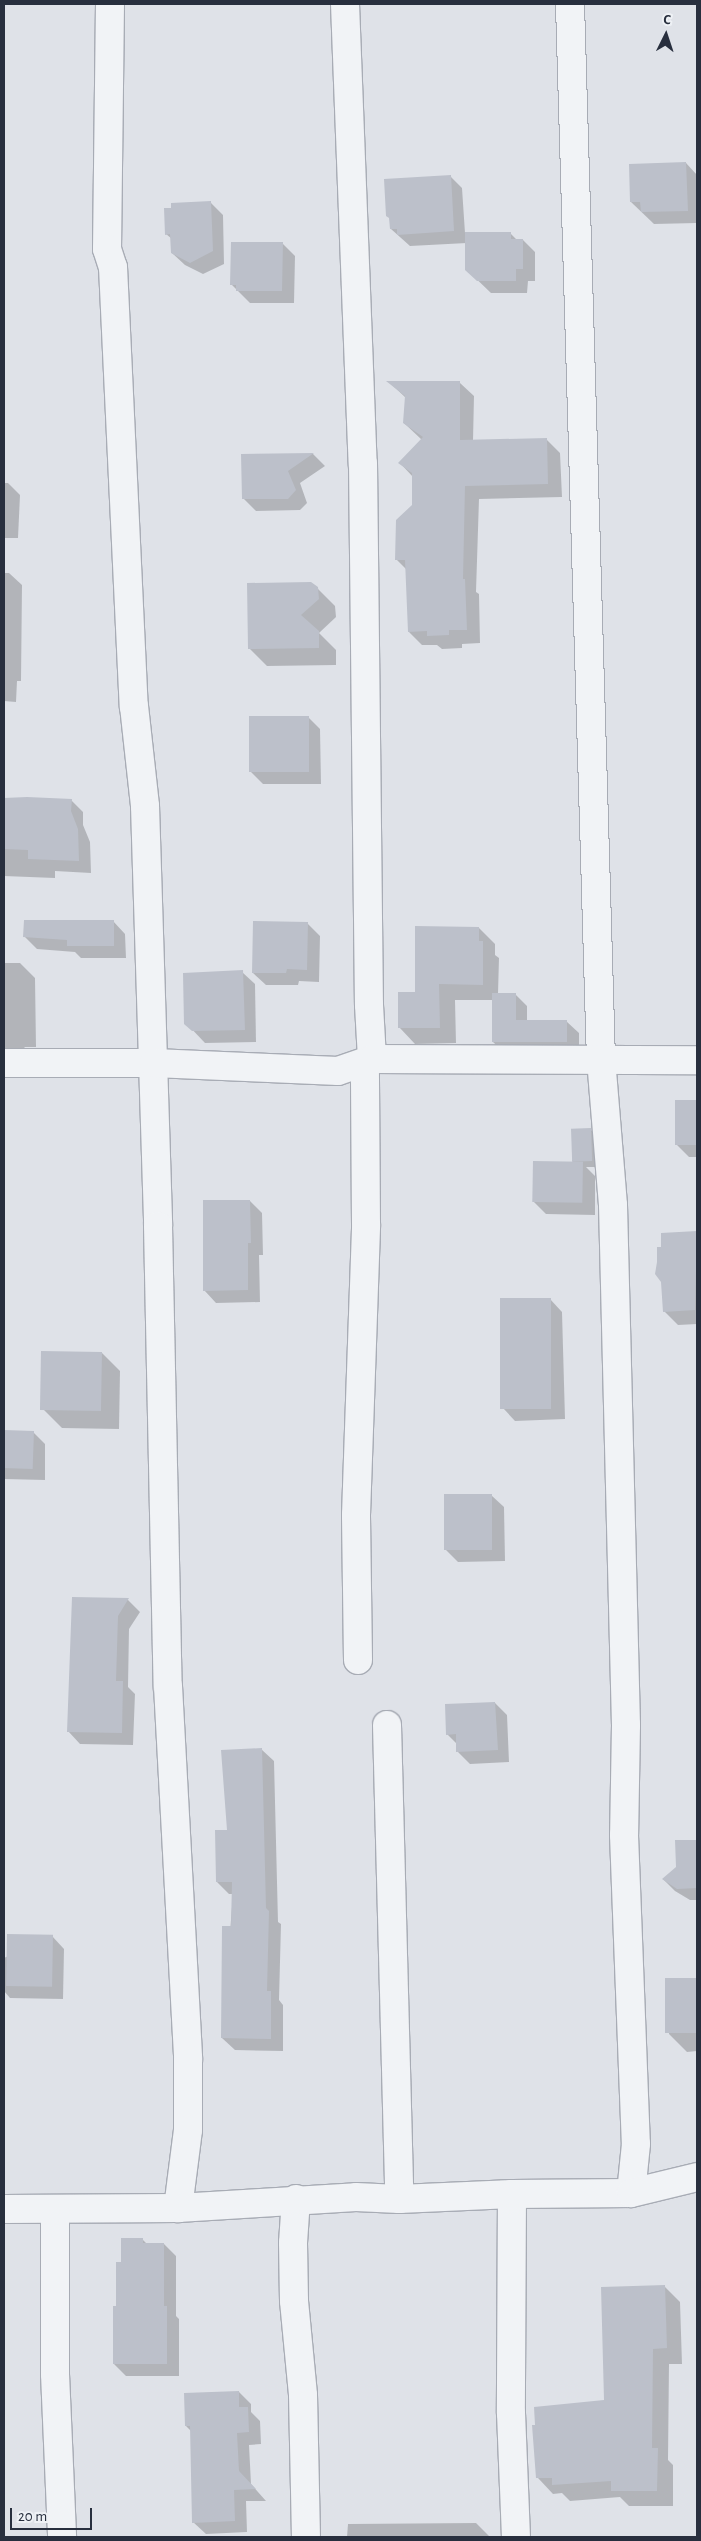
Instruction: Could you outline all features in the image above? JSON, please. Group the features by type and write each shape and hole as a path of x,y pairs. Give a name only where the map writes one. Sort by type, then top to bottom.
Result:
{"street":[{"path":"110,4 107,248 113,267 134,706 145,806 154,1063 168,1686 188,2058 188,2130 178,2208"},
{"path":"344,4 363,463 368,1061 366,1224 356,1524 358,1660"},
{"path":"570,4 601,1059 613,1205 626,1725 624,1835 636,2144 631,2192"},
{"path":"4,1064 154,1063 338,1071 368,1061 697,1060"},
{"path":"387,1725 399,2199"},
{"path":"4,2209 178,2208 296,2199 356,2197 399,2199 512,2194 631,2192 697,2177"},
{"path":"512,2194 511,2413 516,2537"},
{"path":"296,2199 293,2243 294,2301 303,2396 306,2537"},
{"path":"55,2210 55,2374 62,2537"}],"building":[{"path":"686,162 688,211 641,212 640,202 630,202 629,164"},
{"path":"451,175 454,231 397,235 397,229 390,229 389,218 386,216 384,179"},
{"path":"211,201 213,251 190,263 171,253 170,234 165,235 164,208 171,208 171,203"},
{"path":"465,232 511,232 511,239 523,239 523,269 516,269 516,281 477,281 465,270"},
{"path":"231,242 283,242 282,291 236,291 236,285 230,285"},
{"path":"386,381 460,381 460,440 547,438 548,484 465,486 463,579 465,579 467,630 449,630 449,635 427,636 427,631 408,632 405,560 395,560 396,520 412,505 412,473 398,463 423,437 403,423 405,396"},
{"path":"314,453 288,471 296,490 288,499 242,499 241,454"},
{"path":"311,582 318,587 319,599 301,615 319,631 319,648 248,649 247,583"},
{"path":"249,716 309,716 309,772 249,772"},
{"path":"4,798 72,799 71,811 78,829 79,861 28,859 28,850 4,849"},
{"path":"24,920 114,920 114,946 67,946 67,940 23,937"},
{"path":"253,921 308,922 307,970 287,969 286,973 252,973"},
{"path":"415,926 479,927 479,941 483,941 483,985 439,984 440,1028 398,1028 398,992 415,992"},
{"path":"243,970 245,1030 192,1031 184,1024 183,973"},
{"path":"492,993 516,993 516,1020 567,1020 567,1042 492,1042"},
{"path":"675,1100 697,1100 697,1145 675,1145"},
{"path":"591,1128 592,1161 572,1162 571,1129"},
{"path":"533,1161 583,1162 582,1203 532,1202"},
{"path":"203,1200 250,1200 251,1243 248,1243 248,1290 203,1291"},
{"path":"697,1231 695,1310 663,1312 661,1282 655,1274 657,1247 661,1247 661,1233"},
{"path":"500,1298 551,1298 551,1409 500,1409"},
{"path":"41,1351 102,1352 101,1411 40,1410"},
{"path":"4,1430 34,1431 33,1469 4,1468"},
{"path":"444,1494 492,1494 492,1550 444,1550"},
{"path":"72,1597 129,1598 118,1616 116,1681 123,1681 122,1733 67,1732"},
{"path":"495,1702 498,1750 456,1752 456,1734 446,1735 445,1704"},
{"path":"262,1748 266,1908 269,1911 267,1991 271,1991 271,2039 221,2038 222,1926 231,1926 232,1882 216,1882 215,1830 227,1830 221,1750"},
{"path":"675,1840 697,1840 697,1888 677,1889 662,1879 676,1867"},
{"path":"7,1934 53,1935 52,1987 6,1986"},
{"path":"665,1978 697,1978 697,2033 665,2033"},
{"path":"121,2238 143,2238 143,2243 164,2243 164,2306 167,2306 167,2364 113,2364 113,2306 116,2306 116,2262 121,2262"},
{"path":"665,2285 667,2348 653,2349 652,2448 658,2448 657,2491 611,2491 611,2481 552,2485 552,2478 536,2478 532,2425 535,2425 534,2407 604,2400 601,2287"},
{"path":"239,2391 239,2407 248,2407 249,2432 237,2433 239,2471 256,2489 234,2490 235,2521 192,2523 190,2426 185,2426 184,2393"}]}
